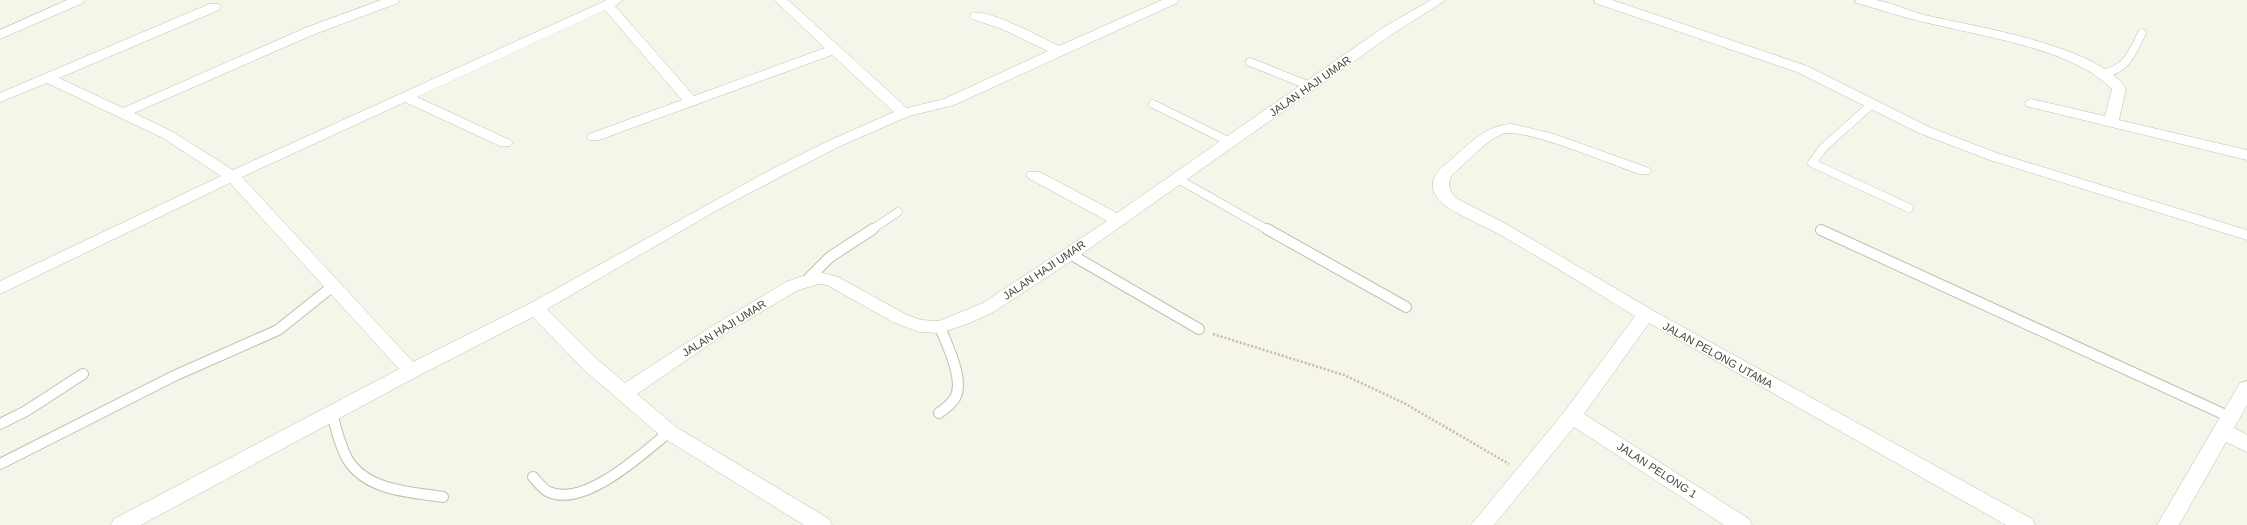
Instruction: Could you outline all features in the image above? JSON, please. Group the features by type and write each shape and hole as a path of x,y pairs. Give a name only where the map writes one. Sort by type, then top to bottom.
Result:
{"street":[{"path":"0,35 78,0"},
{"path":"123,113 310,31 392,0"},
{"path":"780,0 836,49 904,113"},
{"path":"1143,0 1155,7"},
{"path":"122,525 411,371 535,308 768,176 833,144 904,113 949,102 1172,0"},
{"name":"JALAN HAJI UMAR","path":"624,393 720,329 792,286 806,280 819,278 832,281 899,318 919,326 940,327 964,319 989,307 1070,254 1389,30 1440,0"},
{"path":"1600,0 1802,69 1825,79 1924,130 1992,156 2247,236"},
{"path":"1861,0 1934,21 2006,37 2084,64 2105,73 2115,81 2119,88 2111,122"},
{"path":"0,288 232,176 611,2 692,102"},
{"path":"0,98 214,7"},
{"path":"977,16 1007,26 1060,52"},
{"path":"594,137 836,49"},
{"path":"48,78 168,135 232,176 411,371"},
{"path":"404,96 505,143"},
{"path":"2031,103 2247,155"},
{"name":"JALAN PELONG UTAMA","path":"1644,171 1534,133 1510,128 1494,133 1446,172 1441,181 1442,192 1450,201 1502,229 1646,314 2024,525"},
{"path":"1034,175 1118,220"},
{"path":"535,308 590,364 669,432 821,525"},
{"path":"1482,525 1572,416 1646,314"},
{"path":"2168,525 2247,388"},
{"name":"JALAN PELONG 1","path":"1572,416 1741,525"},
{"path":"2226,424 2247,444"}],"lane":[{"path":"2105,73 2114,73 2125,67 2142,34"},
{"path":"1250,62 1310,86"},
{"path":"1153,104 1230,142"},
{"path":"1871,104 1824,147 1812,163 1909,208"},
{"path":"1178,179 1406,307"},
{"path":"806,280 830,257 898,212"},
{"path":"1821,230 2226,424"},
{"path":"1070,254 1199,329"},
{"path":"0,464 174,376 278,330 333,286"},
{"path":"939,413 956,397 958,388 957,377 940,327"},
{"path":"0,424 26,411 82,374"},
{"path":"332,413 342,444 352,465 369,480 389,488 443,497"},
{"path":"533,477 549,492 564,495 578,493 594,487 608,478 669,432"}],"path":[{"path":"1199,329 1236,342 1344,375 1404,403 1525,473"}]}
